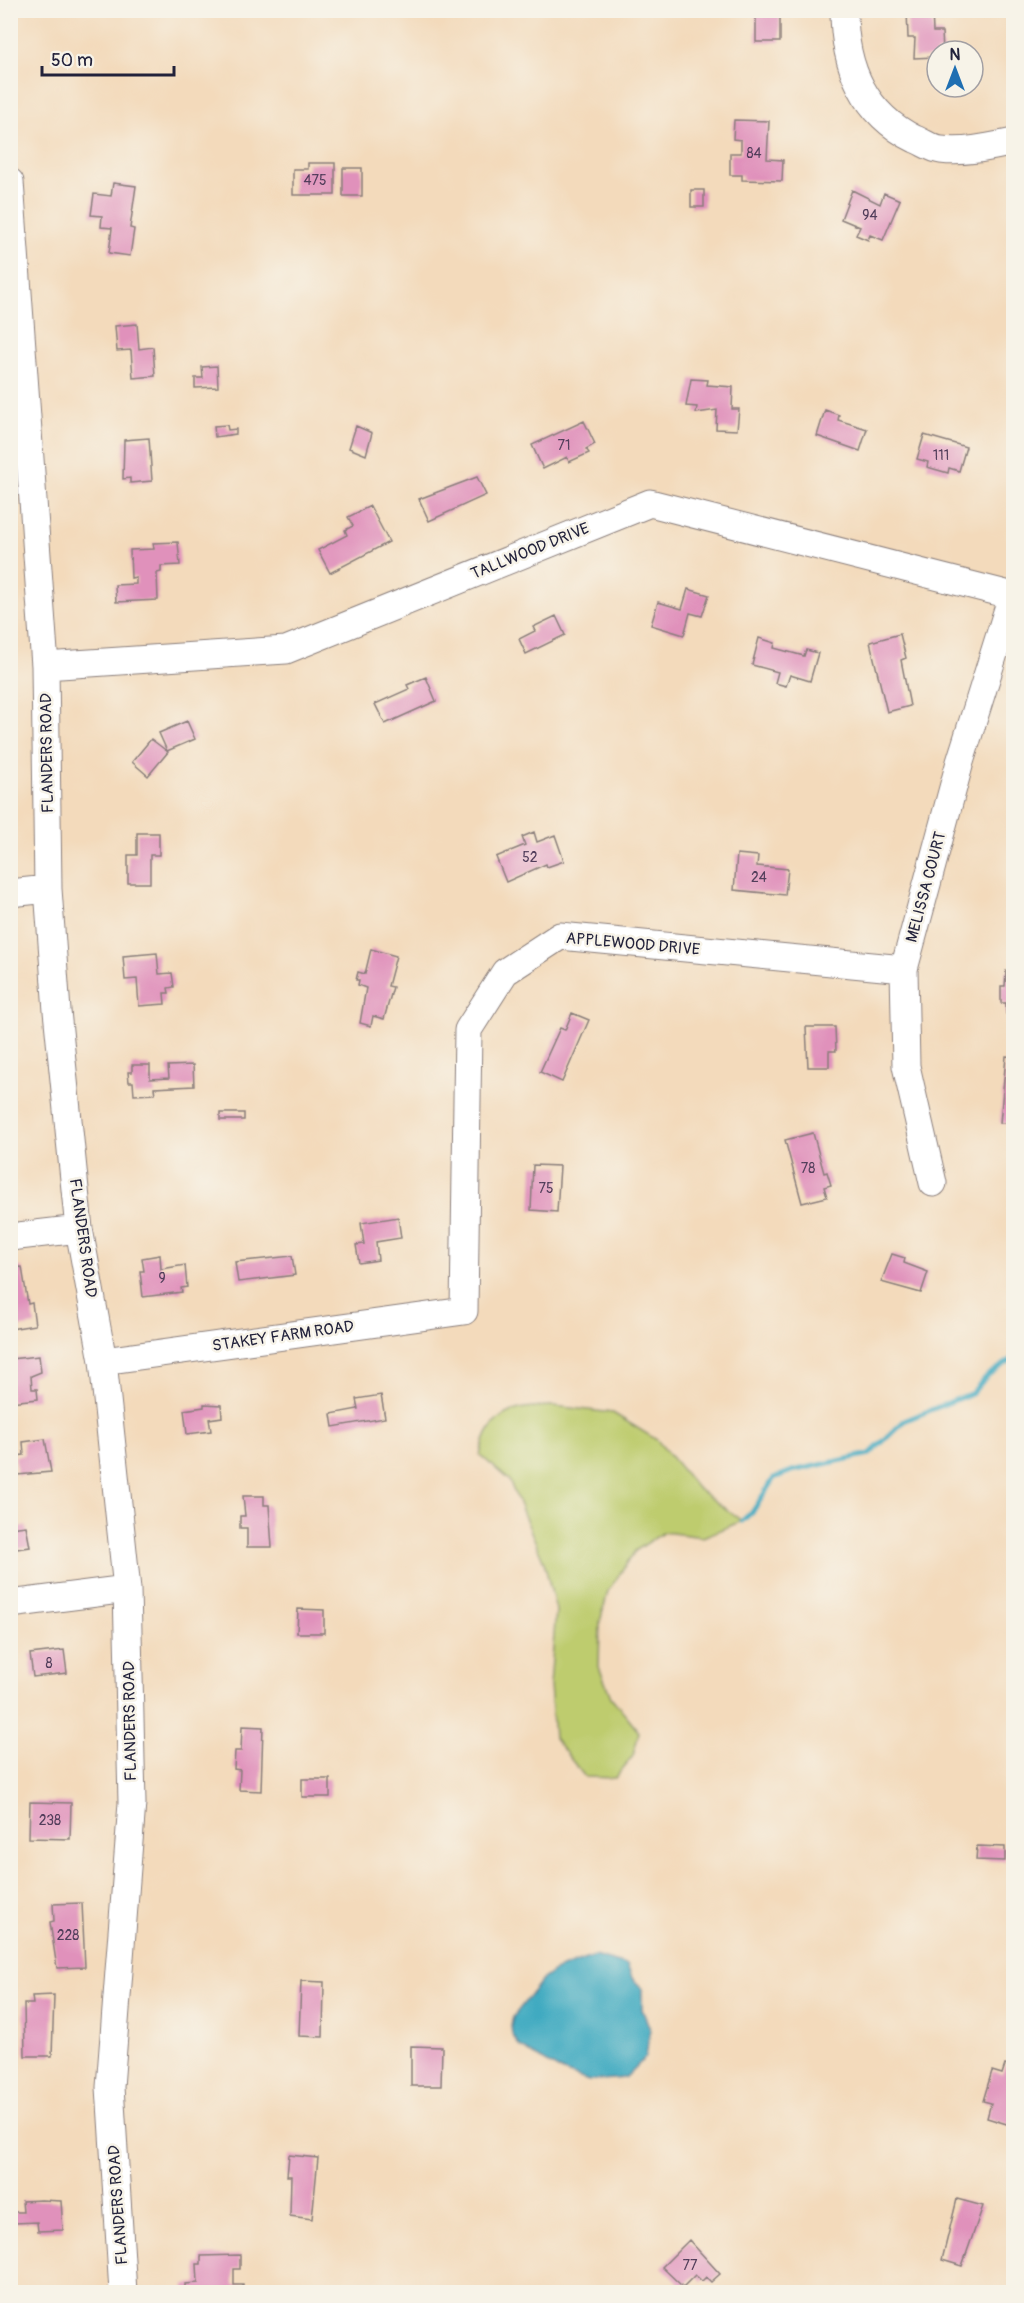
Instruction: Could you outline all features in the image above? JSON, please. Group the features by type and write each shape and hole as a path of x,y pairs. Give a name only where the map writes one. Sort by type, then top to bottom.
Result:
{"street":[{"path":"844,10 844,28 853,76 873,106 899,131 939,150 983,149 1014,142"},
{"name":"FLANDERS ROAD","path":"10,182 45,666 48,889 57,1011 79,1229 103,1361 127,1589 132,1803 110,2087 123,2292"},
{"name":"TALLWOOD DRIVE","path":"45,666 286,650 650,503 1013,596"},
{"name":"MELISSA COURT","path":"933,1183 906,1066 904,969 960,762 1013,596"},
{"path":"10,893 48,889"},
{"name":"APPLEWOOD DRIVE","path":"464,1311 468,1030 505,972 560,936 904,969"},
{"path":"10,1237 79,1229"},
{"name":"STAKEY FARM ROAD","path":"103,1361 464,1311"},
{"path":"10,1604 127,1589"}],"green space":[{"path":"554,1406 613,1413 657,1440 697,1488 742,1521 703,1537 664,1532 635,1551 608,1591 600,1622 599,1667 611,1697 639,1732 633,1756 615,1778 585,1777 554,1738 550,1685 556,1610 544,1562 509,1480 480,1455 490,1428 506,1414 527,1408"}],"water":[{"path":"594,1956 627,1965 632,1978 642,1988 642,2009 650,2029 646,2057 625,2078 589,2081 563,2072 520,2047 512,2034 513,2017 543,1979 556,1970"}],"building":[{"path":"756,10 780,10 780,42 756,42"},
{"path":"907,10 932,10 933,32 942,32 942,39 925,39 925,57 914,58 915,38 908,38"},
{"path":"734,120 769,121 767,159 783,160 782,181 742,180 742,175 730,175 730,153 741,153 741,140 733,139"},
{"path":"308,163 335,163 335,195 293,195 293,169 308,169"},
{"path":"343,168 362,168 362,196 343,196"},
{"path":"113,183 136,186 130,228 134,229 130,256 109,253 112,228 101,227 102,216 91,215 94,194 111,196"},
{"path":"691,190 704,190 704,207 691,207"},
{"path":"852,190 880,204 884,193 900,200 883,240 870,235 868,240 856,235 860,227 841,219"},
{"path":"137,324 139,349 153,347 155,376 133,378 131,350 117,351 115,326"},
{"path":"217,366 218,387 195,388 195,378 203,378 202,367"},
{"path":"691,379 708,380 707,385 733,387 732,409 739,409 737,430 716,429 717,410 696,413 697,407 686,406"},
{"path":"825,410 839,415 838,420 867,429 860,451 817,436"},
{"path":"584,421 595,444 586,449 589,453 569,462 567,457 543,469 532,445"},
{"path":"227,425 228,430 236,429 236,434 215,437 214,426"},
{"path":"356,426 372,433 366,455 349,448"},
{"path":"924,435 966,447 959,471 949,468 948,473 927,467 928,462 917,459"},
{"path":"149,438 152,481 130,483 130,478 123,479 124,440"},
{"path":"477,477 486,495 429,521 419,499"},
{"path":"370,506 389,542 330,573 318,550 347,535 345,530 353,526 348,517"},
{"path":"178,542 180,565 161,566 161,572 157,573 158,600 116,602 115,585 136,584 136,577 131,578 130,550 154,549 153,543"},
{"path":"688,589 709,595 702,616 690,613 684,635 651,625 658,602 682,609"},
{"path":"556,616 565,635 526,654 519,639 535,631 533,627"},
{"path":"900,634 906,658 901,660 910,706 887,712 870,642"},
{"path":"759,638 775,643 774,648 804,656 806,650 818,653 810,681 790,675 786,686 775,683 778,672 752,665"},
{"path":"426,677 436,701 385,724 375,704 409,689 407,685"},
{"path":"187,721 195,739 167,751 159,733"},
{"path":"151,739 168,752 148,776 132,762"},
{"path":"534,832 537,842 555,835 564,861 547,867 546,864 506,882 496,857 525,845 522,837"},
{"path":"137,833 159,833 159,855 150,855 150,883 128,883 128,855 137,855"},
{"path":"737,854 758,856 757,866 788,869 785,895 734,890"},
{"path":"371,949 396,956 388,986 393,987 384,1019 373,1016 371,1026 360,1023 366,988 358,985 359,980 356,980 358,972 365,974"},
{"path":"157,953 159,974 172,973 174,987 168,988 169,993 164,993 165,1004 139,1006 137,979 125,980 123,956"},
{"path":"1006,971 1014,971 1014,1014 1006,1014 1006,1003 1001,1003 1001,986 1005,986"},
{"path":"572,1013 589,1020 562,1082 540,1072 560,1028 565,1030"},
{"path":"806,1027 835,1027 836,1051 829,1051 829,1067 808,1067"},
{"path":"1006,1056 1014,1057 1014,1124 1000,1123"},
{"path":"132,1065 150,1065 150,1079 169,1078 168,1066 193,1065 194,1086 154,1088 155,1094 134,1095 133,1082 129,1082 128,1072 132,1072"},
{"path":"220,1113 244,1113 244,1120 220,1120"},
{"path":"813,1133 824,1173 827,1172 831,1185 824,1187 827,1197 802,1203 785,1140"},
{"path":"533,1165 560,1166 557,1212 531,1210"},
{"path":"398,1217 401,1238 376,1242 378,1260 359,1263 356,1245 364,1244 361,1223"},
{"path":"892,1254 905,1258 904,1263 928,1272 921,1293 881,1282"},
{"path":"160,1255 161,1269 185,1265 187,1287 181,1288 182,1292 143,1297 140,1271 144,1271 142,1258"},
{"path":"292,1256 295,1275 238,1282 235,1262"},
{"path":"22,1267 28,1304 32,1303 35,1325 10,1329 10,1268"},
{"path":"39,1356 41,1372 31,1376 32,1389 37,1389 38,1399 10,1402 10,1359"},
{"path":"381,1395 385,1418 333,1427 331,1414 358,1409 356,1399"},
{"path":"204,1404 221,1405 222,1417 209,1419 211,1431 187,1434 184,1410 204,1407"},
{"path":"45,1439 51,1472 17,1475 15,1456 24,1455 23,1442"},
{"path":"243,1496 264,1496 264,1505 269,1505 272,1547 247,1547 247,1528 240,1528 240,1516 245,1516"},
{"path":"26,1526 30,1547 10,1550 10,1528"},
{"path":"298,1609 324,1610 324,1633 297,1633"},
{"path":"64,1650 67,1673 33,1677 30,1654"},
{"path":"242,1726 263,1727 261,1791 239,1790 240,1770 234,1769 235,1751 241,1751"},
{"path":"302,1779 330,1779 330,1797 302,1797"},
{"path":"30,1802 71,1803 70,1839 29,1838"},
{"path":"977,1846 1005,1847 1005,1861 976,1860"},
{"path":"82,1903 85,1967 57,1968 50,1922 54,1921 53,1904"},
{"path":"301,1981 324,1982 323,2037 299,2036"},
{"path":"54,1995 52,2056 25,2056 24,2004 33,2004 32,1996"},
{"path":"411,2046 442,2047 441,2086 411,2086"},
{"path":"1005,2065 1014,2067 1014,2114 1010,2125 987,2118 991,2103 983,2101 992,2071 1002,2074"},
{"path":"289,2155 318,2158 312,2219 290,2216 291,2176 287,2176"},
{"path":"957,2199 983,2206 962,2266 942,2260"},
{"path":"22,2201 61,2201 63,2230 38,2231 37,2222 14,2223 13,2212 23,2212"},
{"path":"689,2240 720,2274 711,2282 706,2277 702,2281 695,2275 683,2287 662,2267"},
{"path":"240,2255 240,2269 234,2269 234,2285 243,2285 243,2292 185,2292 185,2284 198,2283 197,2264 201,2264 201,2256"},
{"path":"42,2288 66,2288 66,2292 42,2292"}],"waterway":[{"path":"742,1521 753,1511 774,1478 792,1471 870,1454 904,1421 972,1393 988,1375 1014,1358"}]}
